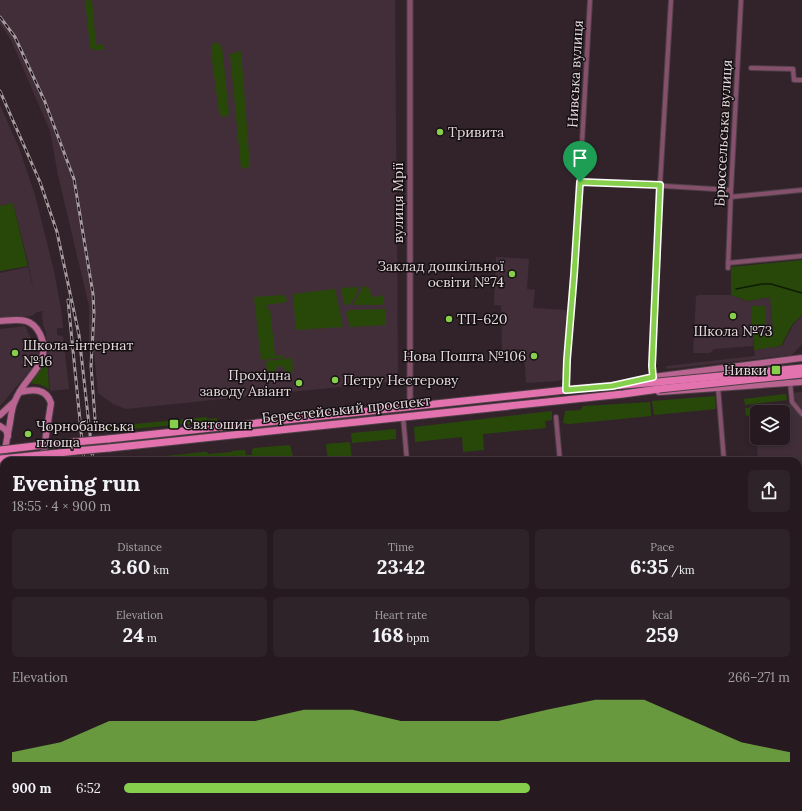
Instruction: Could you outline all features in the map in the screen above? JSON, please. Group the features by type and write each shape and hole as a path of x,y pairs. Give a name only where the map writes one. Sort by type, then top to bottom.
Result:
{"main road":[{"path":"0,321 26,320 35,326 42,338 44,349 40,363 14,402 0,415"},
{"name":"Берестейський проспект","path":"623,394 656,383 784,361 802,364"},
{"path":"784,361 792,366"},
{"name":"Берестейський проспект","path":"656,383 802,364"},
{"name":"Берестейський проспект","path":"0,450 566,390 802,374"},
{"name":"Берестейський проспект","path":"20,457 623,394 651,393 790,380 802,382"},
{"path":"20,392 29,390 42,392 50,399 51,403 43,457"},
{"path":"4,457 14,402"},
{"path":"0,426 6,430 8,436"}],"street":[{"name":"вулиця Мрії","path":"410,0 410,406"},
{"name":"Нивська вулиця","path":"566,390 590,0"},
{"path":"656,383 652,366 670,0"},
{"name":"Брюссельська вулиця","path":"741,0 730,196 728,265 802,256"},
{"path":"751,68 793,69 794,80 802,80"},
{"path":"580,182 660,185 731,190"},
{"path":"730,196 802,190"},
{"path":"790,380 792,402 802,414"},
{"path":"718,387 724,457"},
{"path":"403,416 407,457"},
{"path":"556,417 560,457"}],"shaded area":[{"path":"0,0 395,0 398,381 126,409 113,404 98,393 94,352 89,352 89,306 58,175 50,131 11,40 0,24"},
{"path":"0,105 19,148 35,195 54,271 63,328 57,328 57,335 63,336 69,389 50,391 46,333 43,325 42,313 44,311 37,312 32,316 0,318 0,273 28,267 34,292 13,203 0,206"},
{"path":"496,257 529,259 527,289 535,290 533,308 568,310 564,372 562,379 558,381 526,383 525,365 520,349 502,350 501,306 506,306 494,305"},
{"name":"Школа №73","path":"698,295 731,295 748,301 770,297 773,331 753,334 753,346 714,349 710,353 693,353 696,297"},
{"path":"802,316 802,344 792,355 667,369 666,366 755,356 754,350 782,346 793,325"},
{"path":"25,326 36,350 40,350 33,367 0,406 0,329"},
{"path":"802,392 802,457 758,457 757,445 790,445 790,405 785,405 796,404 793,393"}],"green space":[{"path":"85,0 92,0 96,45 103,44 104,50 94,50 90,47"},
{"path":"214,43 218,43 222,47 229,113 225,117 221,116 219,113 211,52 212,45"},
{"path":"241,51 250,165 249,167 241,169 230,54"},
{"path":"13,203 28,266 0,271 0,206"},
{"path":"802,260 802,315 792,325 781,346 754,350 753,334 773,331 770,297 748,301 731,295 731,267"},
{"path":"362,286 369,288 372,297 384,296 384,303 381,305 353,305"},
{"path":"358,287 356,296 349,305 344,304 341,288"},
{"path":"335,289 343,327 296,330 293,294"},
{"path":"284,295 287,302 266,305 267,309 270,309 275,356 283,355 283,358 261,360 254,297"},
{"path":"752,306 765,306 766,327 752,327"},
{"path":"385,309 386,325 350,327 346,312 350,310"},
{"path":"47,356 49,389 41,385 30,383 39,372"},
{"path":"292,358 293,370 288,375 286,376 285,370 282,366 279,366 275,371 276,377 267,372 266,361"},
{"path":"786,394 787,400 745,405 744,399"},
{"path":"715,396 716,409 654,415 652,401"},
{"path":"650,402 651,416 569,424 563,423 565,411 580,410 583,406"},
{"path":"745,408 750,408 750,416 746,416"},
{"path":"552,411 552,420 545,421 546,428 483,434 484,450 463,452 462,437 415,442 414,427"},
{"path":"207,417 207,419 217,418 217,421 112,431 104,430 104,427"},
{"path":"396,429 396,439 352,443 351,433"},
{"path":"350,442 352,457 328,457 326,444"},
{"path":"290,445 293,457 156,457 204,452 207,452 208,454 245,450 246,455 252,455 252,450 254,448"}],"waterway":[{"path":"736,289 762,284 771,284 802,293"}],"railway":[{"path":"0,17 15,37 45,102 74,179 93,294 94,313 91,366 95,419"},
{"path":"0,91 40,182 57,232 79,335 93,457"},
{"path":"68,300 84,457"}],"place":[{"name":"Тривита","path":"440,132"},
{"name":"Заклад дошкільної освіти №74","path":"512,274"},
{"name":"Школа №73","path":"733,316"},
{"name":"ТП-620","path":"449,319"},
{"name":"Школа-інтернат №16","path":"15,353"},
{"name":"Нова Пошта №106","path":"534,356"},
{"name":"Нивки","path":"776,370"},
{"name":"Петру Нестерову","path":"335,380"},
{"name":"Прохідна заводу Авіант","path":"299,383"},
{"name":"Святошин","path":"174,424"},
{"name":"Чорнобаївська площа","path":"28,434"}],"route":[{"path":"580,182 660,185 652,366 653,377 612,386 566,390 567,360 580,182"}]}
